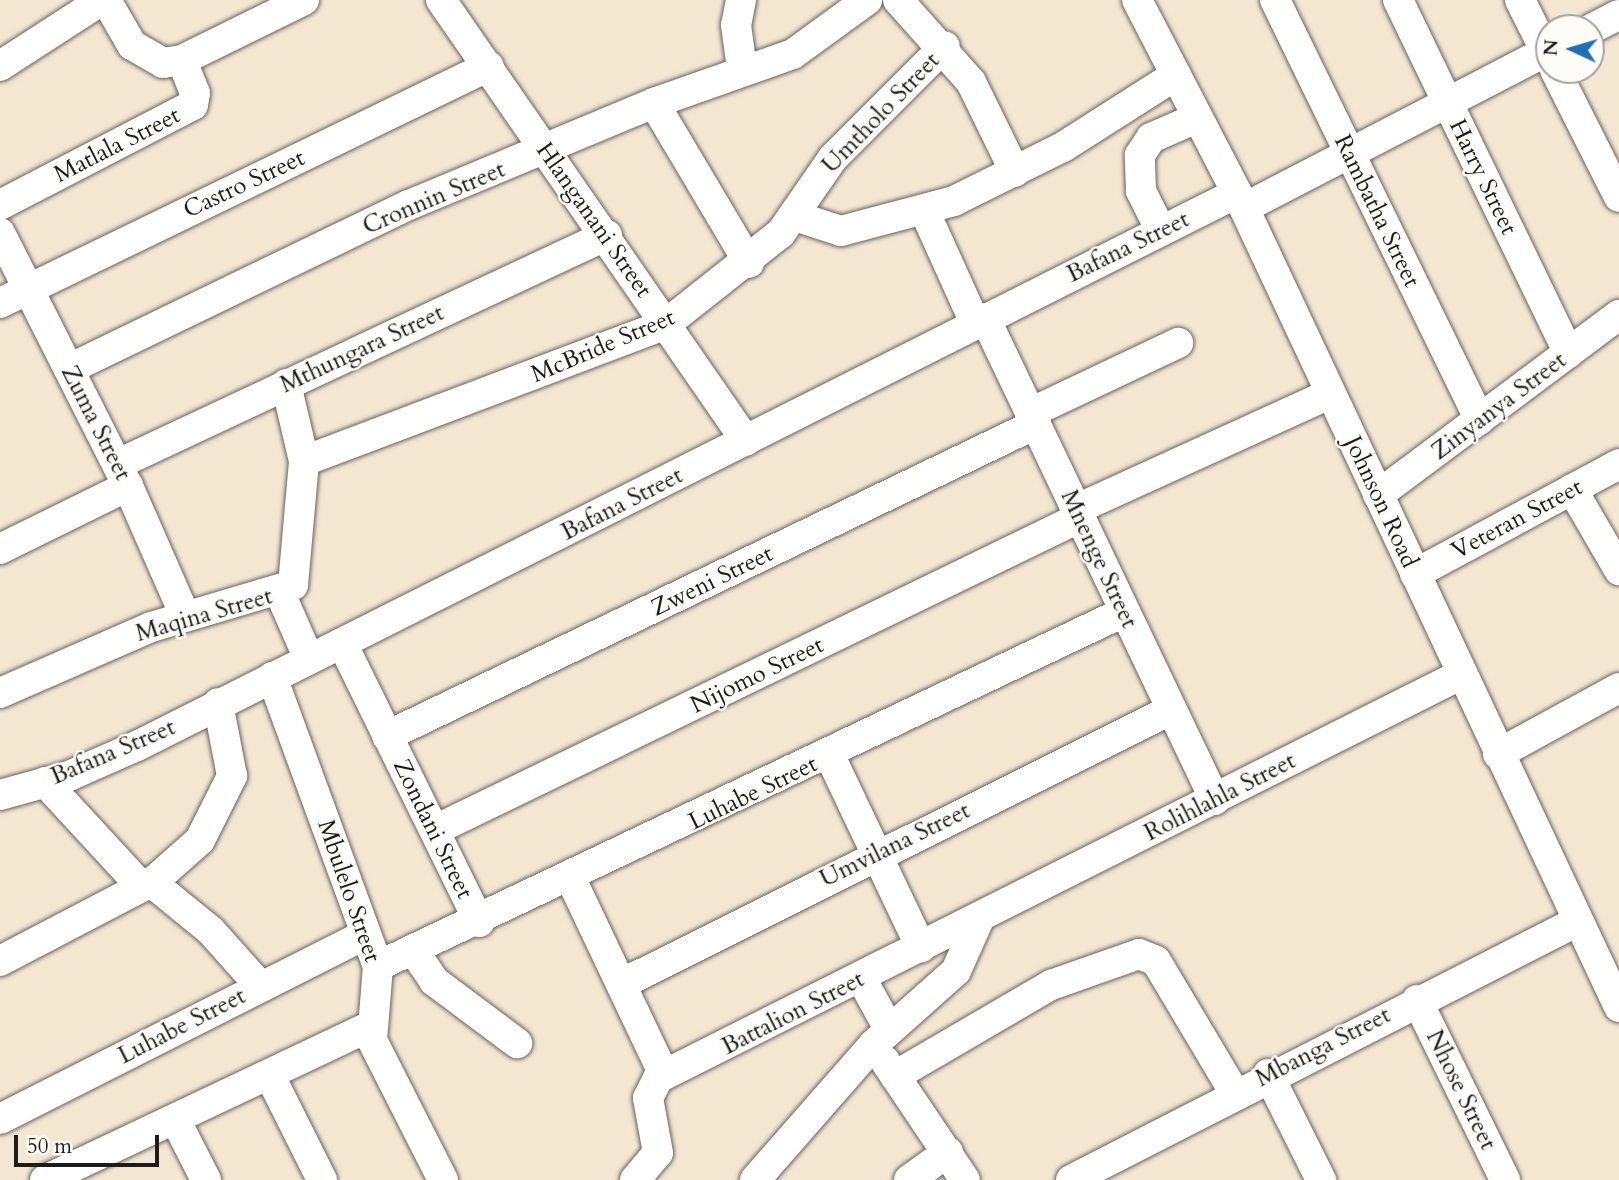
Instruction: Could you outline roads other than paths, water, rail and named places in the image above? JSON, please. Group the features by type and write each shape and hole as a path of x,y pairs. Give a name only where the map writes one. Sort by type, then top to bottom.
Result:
{"street":[{"path":"0,66 104,0 139,52 156,62 182,61 304,0"},
{"name":"Hlanganani Street","path":"441,0 607,235 746,442"},
{"path":"741,0 736,25 742,69"},
{"name":"Cronnin Street","path":"69,369 409,205 546,152 654,103 803,49 867,0"},
{"path":"898,0 944,46 987,109 1016,172"},
{"name":"Johnson Road","path":"1137,0 1240,200 1460,675 1619,1007"},
{"name":"Rambatha Street","path":"1275,0 1480,420"},
{"name":"Harry Street","path":"1398,0 1569,353"},
{"path":"1520,0 1535,28"},
{"name":"Umtholo Street","path":"797,217 834,158 944,46"},
{"name":"Matlala Street","path":"0,205 193,105 195,93 182,61"},
{"name":"Bafana Street","path":"3,786 45,782 94,766 746,442 1161,231 1348,154 1535,64"},
{"name":"Castro Street","path":"0,303 27,287 489,66"},
{"path":"797,217 841,231 924,210 1016,172 1176,75"},
{"path":"1563,84 1619,197"},
{"path":"654,103 749,263"},
{"path":"1161,231 1140,191 1137,165 1151,138 1197,118"},
{"name":"Mnenge Street","path":"924,210 1033,419 1215,800"},
{"name":"McBride Street","path":"304,461 666,324 749,263 797,217"},
{"name":"Zuma Street","path":"0,233 123,475 185,616"},
{"name":"Mthungara Street","path":"1,548 123,475 286,384 607,235"},
{"name":"Zinyanya Street","path":"1378,495 1619,315"},
{"name":"Zweni Street","path":"387,736 1033,419 1178,343"},
{"name":"Maqina Street","path":"0,693 64,660 185,616 280,593 295,579 304,461 286,384"},
{"name":"Nijomo Street","path":"435,831 1077,514 1330,394"},
{"name":"Veteran Street","path":"1415,574 1619,464"},
{"path":"1572,489 1619,570"},
{"path":"280,593 309,659"},
{"name":"Luhabe Street","path":"378,966 571,879 1124,612"},
{"name":"Zondani Street","path":"342,643 479,922"},
{"name":"Rolihlahla Street","path":"921,948 1460,675"},
{"name":"Mbulelo Street","path":"272,677 378,966 369,1027"},
{"path":"1498,754 1619,688"},
{"path":"0,961 147,884 200,840 229,789 231,747 218,704"},
{"name":"Umvilana Street","path":"621,984 876,853 1171,710"},
{"path":"830,756 921,948"},
{"path":"45,782 147,884 211,931 261,987"},
{"path":"571,879 664,1075 648,1098 658,1153 635,1180"},
{"path":"755,1180 881,1037 964,962 979,919"},
{"name":"Mbanga Street","path":"1071,1180 1268,1074 1578,921"},
{"name":"Luhabe Street","path":"0,1119 365,935"},
{"name":"Battalion Street","path":"664,1075 921,948"},
{"path":"414,951 434,981 517,1043"},
{"path":"895,1076 1051,985 1139,954 1156,961 1234,1092"},
{"path":"861,978 895,1076 965,1180"},
{"name":"Nhose Street","path":"1416,1000 1505,1180"},
{"path":"45,1180 86,1170 176,1121 369,1027 443,1180"},
{"path":"1268,1074 1321,1180"},
{"path":"270,1076 321,1180"},
{"path":"176,1121 206,1180"},
{"path":"909,1180 948,1152"}]}
